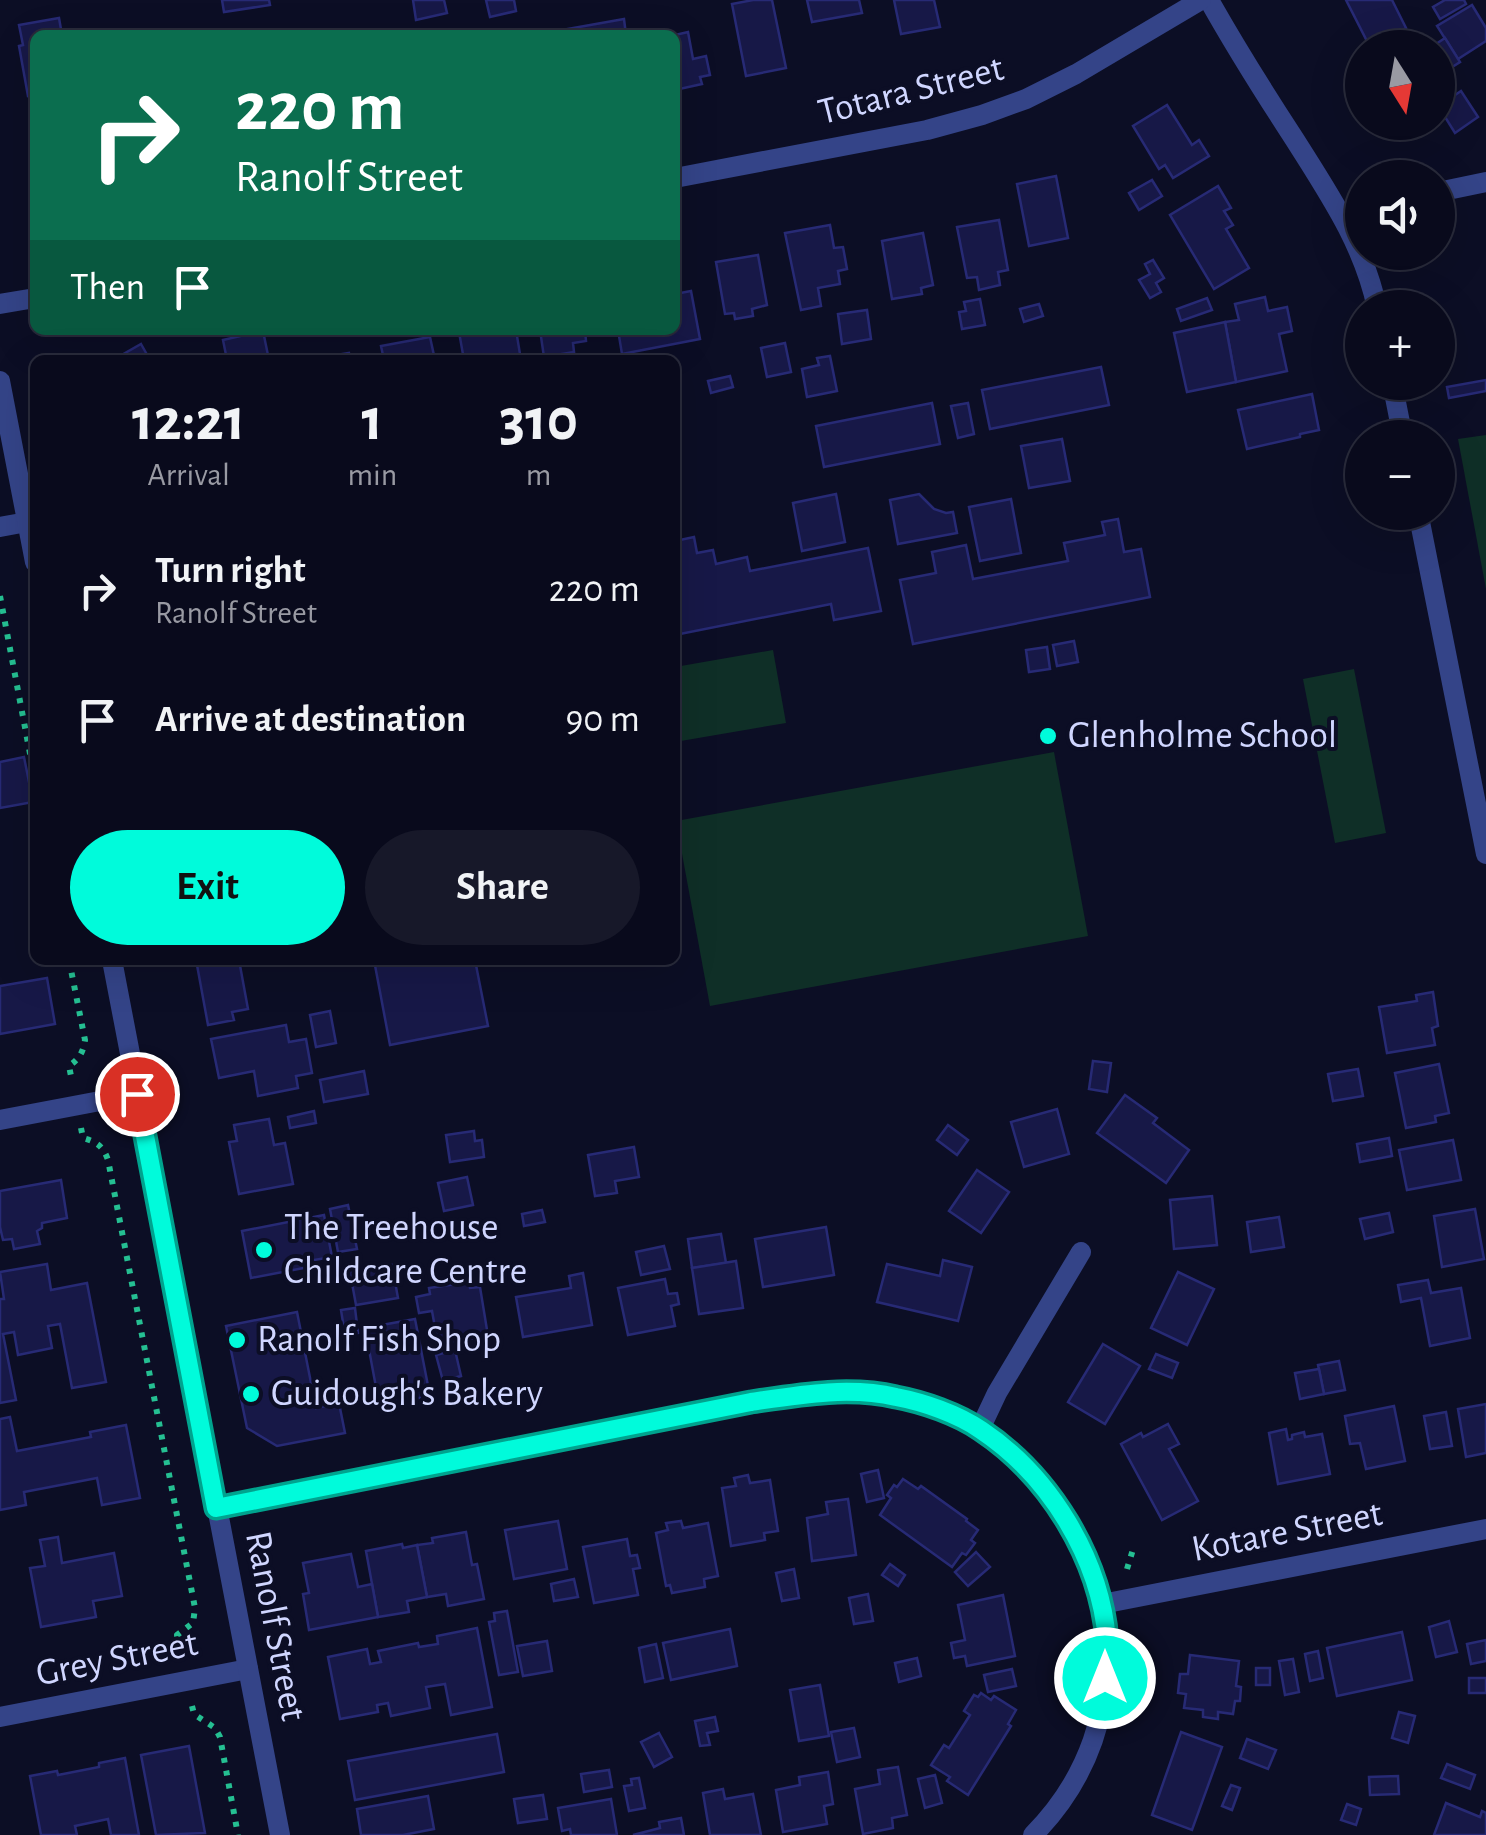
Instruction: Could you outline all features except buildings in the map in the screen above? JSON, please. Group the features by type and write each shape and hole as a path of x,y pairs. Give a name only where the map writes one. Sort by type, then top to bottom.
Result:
{"street":[{"name":"Totara Street","path":"680,177 927,130 982,115 1076,74 1200,0"},
{"path":"1209,0 1240,54 1345,206"},
{"path":"1455,188 1486,182"},
{"path":"0,304 30,299"},
{"path":"0,381 30,537"},
{"path":"0,527 27,522"},
{"path":"1422,530 1486,854"},
{"name":"Ranolf Street","path":"113,965 280,1835"},
{"path":"0,1120 137,1094"},
{"path":"980,1429 1081,1252"},
{"path":"216,1508 803,1394 895,1396 942,1411 980,1429 1025,1467 1050,1497 1074,1533 1102,1604 1107,1643 1105,1678 1092,1741 1059,1804 1033,1835"},
{"name":"Kotare Street","path":"1102,1604 1486,1529"},
{"name":"Grey Street","path":"0,1717 248,1669"}],"path":[{"path":"0,596 30,754"},
{"path":"70,965 85,1040 78,1060 69,1066 72,1084"},
{"path":"80,1125 83,1138 104,1148 108,1160 195,1608 193,1623 178,1635 183,1660"},
{"path":"1127,1568 1134,1546"},
{"path":"192,1702 194,1714 216,1728 220,1737 238,1835"}],"green space":[{"path":"1486,435 1486,589 1458,439"},
{"path":"773,650 786,723 680,741 680,666"},
{"path":"1354,669 1386,833 1335,843 1303,679"},
{"path":"1054,752 1088,936 710,1006 680,843 680,820"}],"place":[{"name":"Glenholme School","path":"1048,736"},
{"name":"The Treehouse Childcare Centre","path":"264,1250"},
{"name":"Ranolf Fish Shop","path":"237,1340"},
{"name":"Guidough's Bakery","path":"251,1394"}],"route":[{"path":"137,1094 216,1508 751,1402 849,1392 895,1396 942,1411 980,1429 1025,1467 1050,1497 1074,1533 1102,1604 1107,1643 1105,1678"}]}
